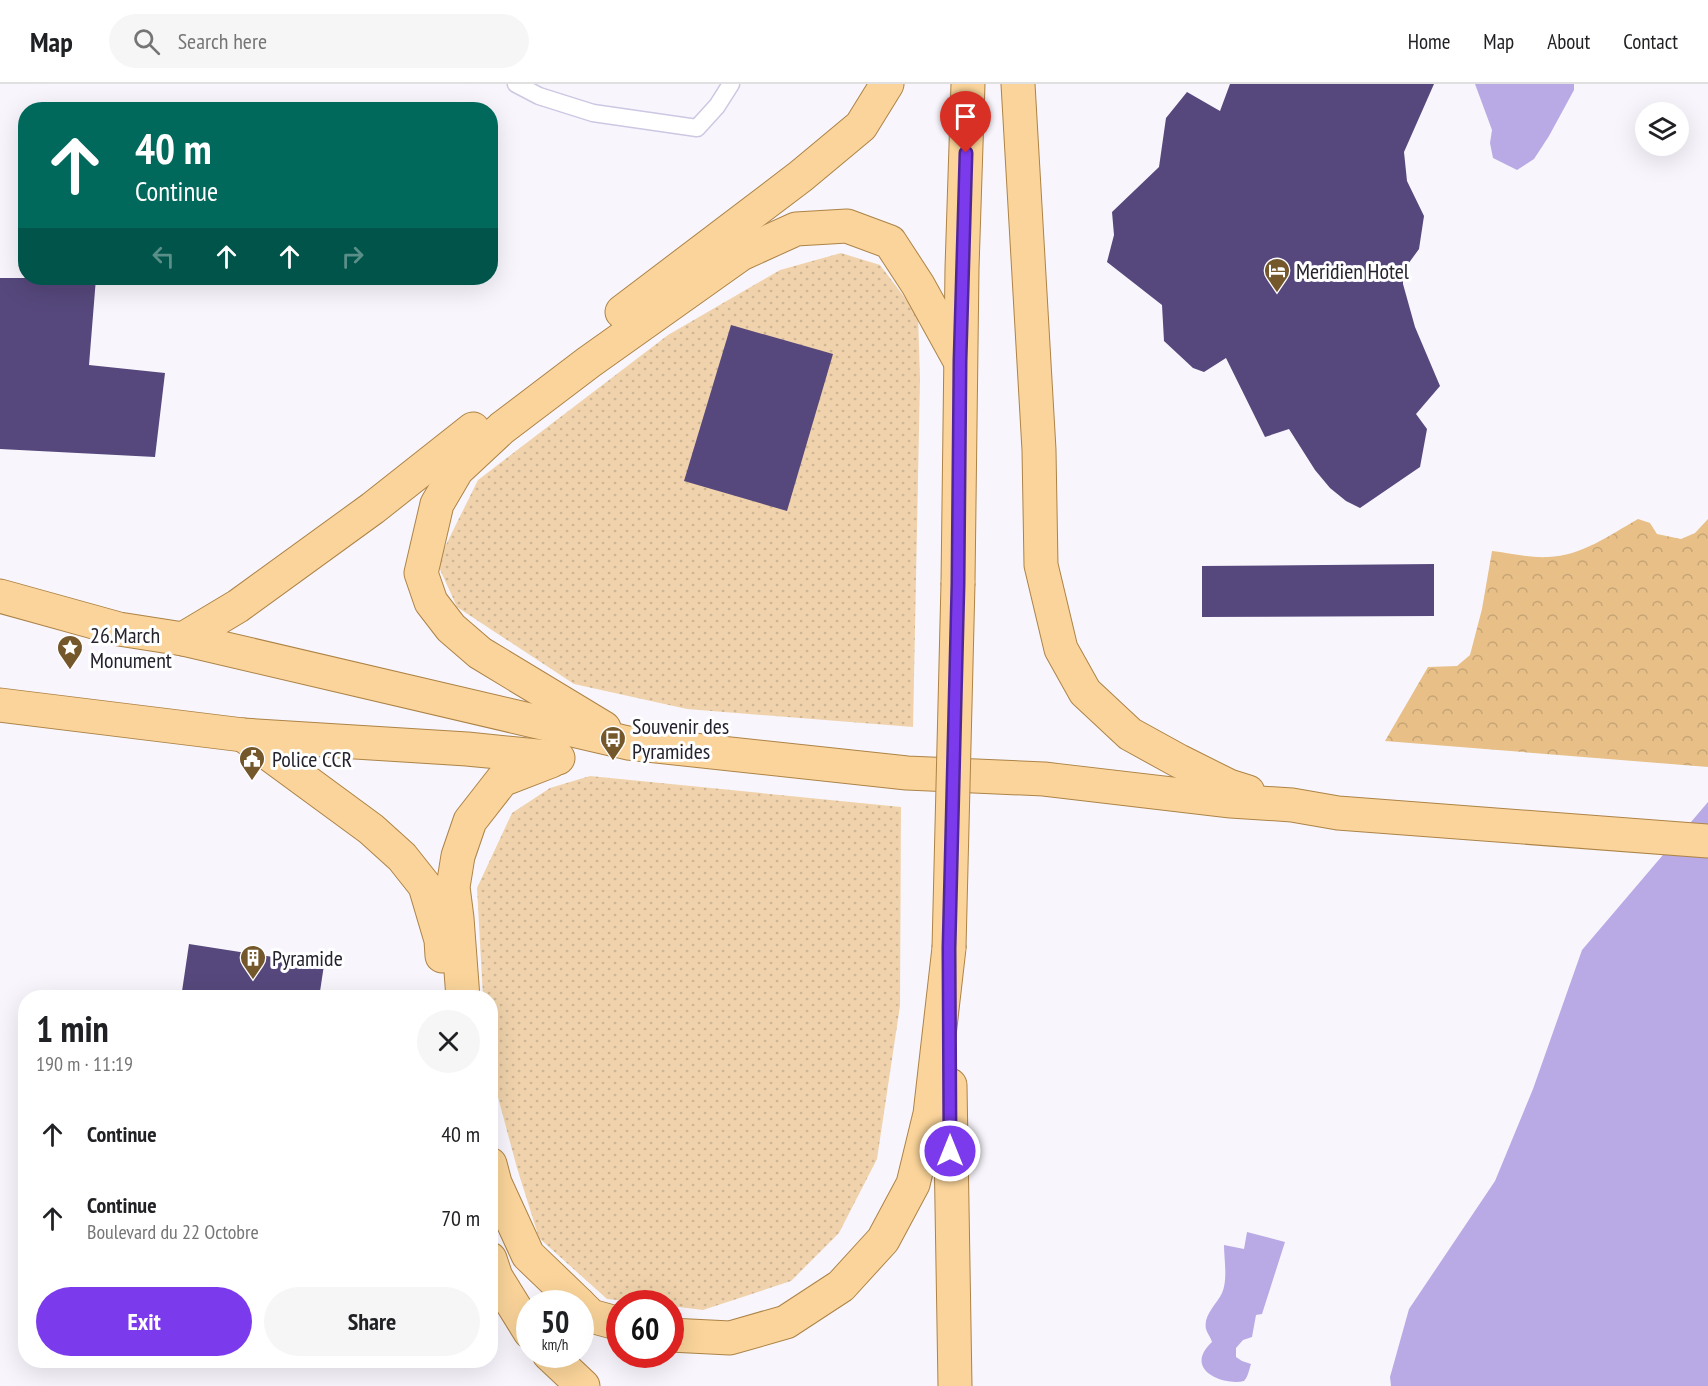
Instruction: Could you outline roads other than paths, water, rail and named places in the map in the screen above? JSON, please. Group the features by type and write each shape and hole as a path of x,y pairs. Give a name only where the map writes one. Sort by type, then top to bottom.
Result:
{"main road":[{"path":"183,639 238,606 373,508 580,344 801,176 861,126 887,84"},
{"path":"955,1386 949,948 958,583 960,361 968,84"},
{"path":"1018,84 1039,450 1041,566 1061,649 1085,692 1130,734 1229,786 1292,805"},
{"path":"628,743 480,653 451,628 431,602 422,573 437,504 457,470 501,428 627,334 741,254 796,229 848,226 890,242 918,285 960,361"},
{"path":"0,596 119,629 183,639 628,743 907,773 1044,779 1231,801 1292,805 1338,813 1708,841"},
{"path":"0,705 243,735 467,749 558,758"},
{"path":"243,735 372,829 402,857 425,886 441,940 444,990"},
{"path":"462,990 453,887 458,856 470,821 502,780 558,758 628,743"},
{"path":"684,1336 730,1338 786,1322 841,1286 883,1240 913,1184 930,1114 949,948"},
{"path":"498,1190 528,1255 565,1290"},
{"path":"498,1280 516,1309"},
{"path":"564,1368 583,1386"}],"lane":[{"path":"516,84 539,96 593,112 697,128 717,106 731,84"}],"place":[{"name":"Meridien Hotel","path":"1277,294"},
{"name":"26.March Monument","path":"70,671"},
{"name":"Souvenir des Pyramides","path":"613,762"},
{"name":"Police CCR","path":"252,782"},
{"name":"Pyramide","path":"253,981"}]}
